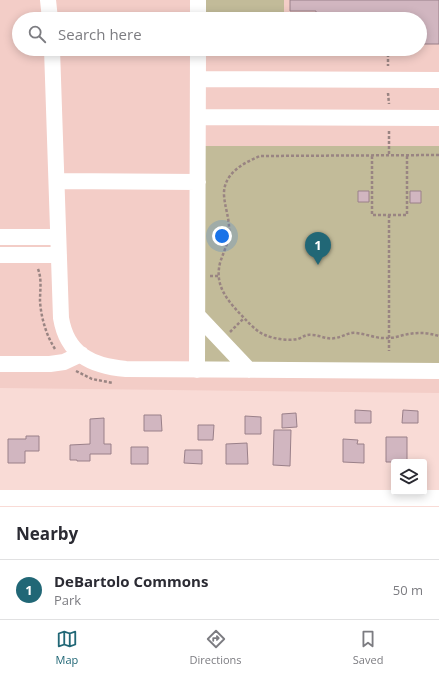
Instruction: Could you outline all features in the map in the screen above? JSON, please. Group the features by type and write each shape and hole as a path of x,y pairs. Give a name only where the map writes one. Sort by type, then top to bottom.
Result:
{"street":[{"path":"48,0 49,12"},
{"path":"198,0 198,12"},
{"path":"52,56 61,318 63,331 70,344 81,354 98,364 111,368 197,370 439,371"},
{"path":"197,370 198,56"},
{"path":"198,79 439,80"},
{"path":"198,117 439,118"},
{"path":"57,182 198,182"},
{"path":"0,237 58,237"},
{"path":"0,254 59,255"},
{"path":"198,316 249,370"},
{"path":"0,364 50,364 64,362 81,354"},
{"path":"0,498 439,498"}],"path":[{"path":"372,156 372,215 407,215 407,155"},
{"path":"439,155 260,156 245,162 230,176 225,186 224,191 229,218 229,234 226,250 220,263 219,276 222,291 229,303 264,335 276,339 298,339 310,334 327,339 355,333 389,338 419,333 439,336"},
{"path":"389,215 389,351"},
{"path":"40,279 40,302 44,322 51,342"},
{"path":"221,341 244,318"}],"shaded area":[{"path":"0,0 439,0 439,393 0,388"},
{"path":"206,0 284,0 284,12 206,12"},
{"path":"198,146 439,146 439,371 197,370"}],"building":[{"path":"290,0 439,0 439,44 427,44 427,12 290,11"},
{"path":"358,191 369,191 369,202 358,202"},
{"path":"410,191 421,191 421,203 410,203"},
{"path":"355,410 371,411 371,423 355,423"},
{"path":"403,410 418,411 418,423 402,423"},
{"path":"296,413 297,427 282,428 282,414"},
{"path":"144,415 161,415 162,431 144,431"},
{"path":"245,416 261,417 261,434 245,434"},
{"path":"104,418 104,444 111,444 111,454 90,454 90,461 70,460 70,445 90,444 90,419"},
{"path":"198,425 214,425 213,440 198,440"},
{"path":"274,430 291,430 290,466 273,465"},
{"path":"26,436 39,436 39,451 25,451 25,463 8,463 8,439 26,439"},
{"path":"386,437 407,437 407,459 391,459 391,462 386,462"},
{"path":"343,439 358,440 357,444 364,444 364,463 343,462"},
{"path":"247,443 248,464 226,464 226,444"},
{"path":"131,447 148,447 148,464 131,464"},
{"path":"185,450 202,450 202,464 184,463"}],"place":[{"name":"DeBartolo Commons","path":"318,265"}]}
